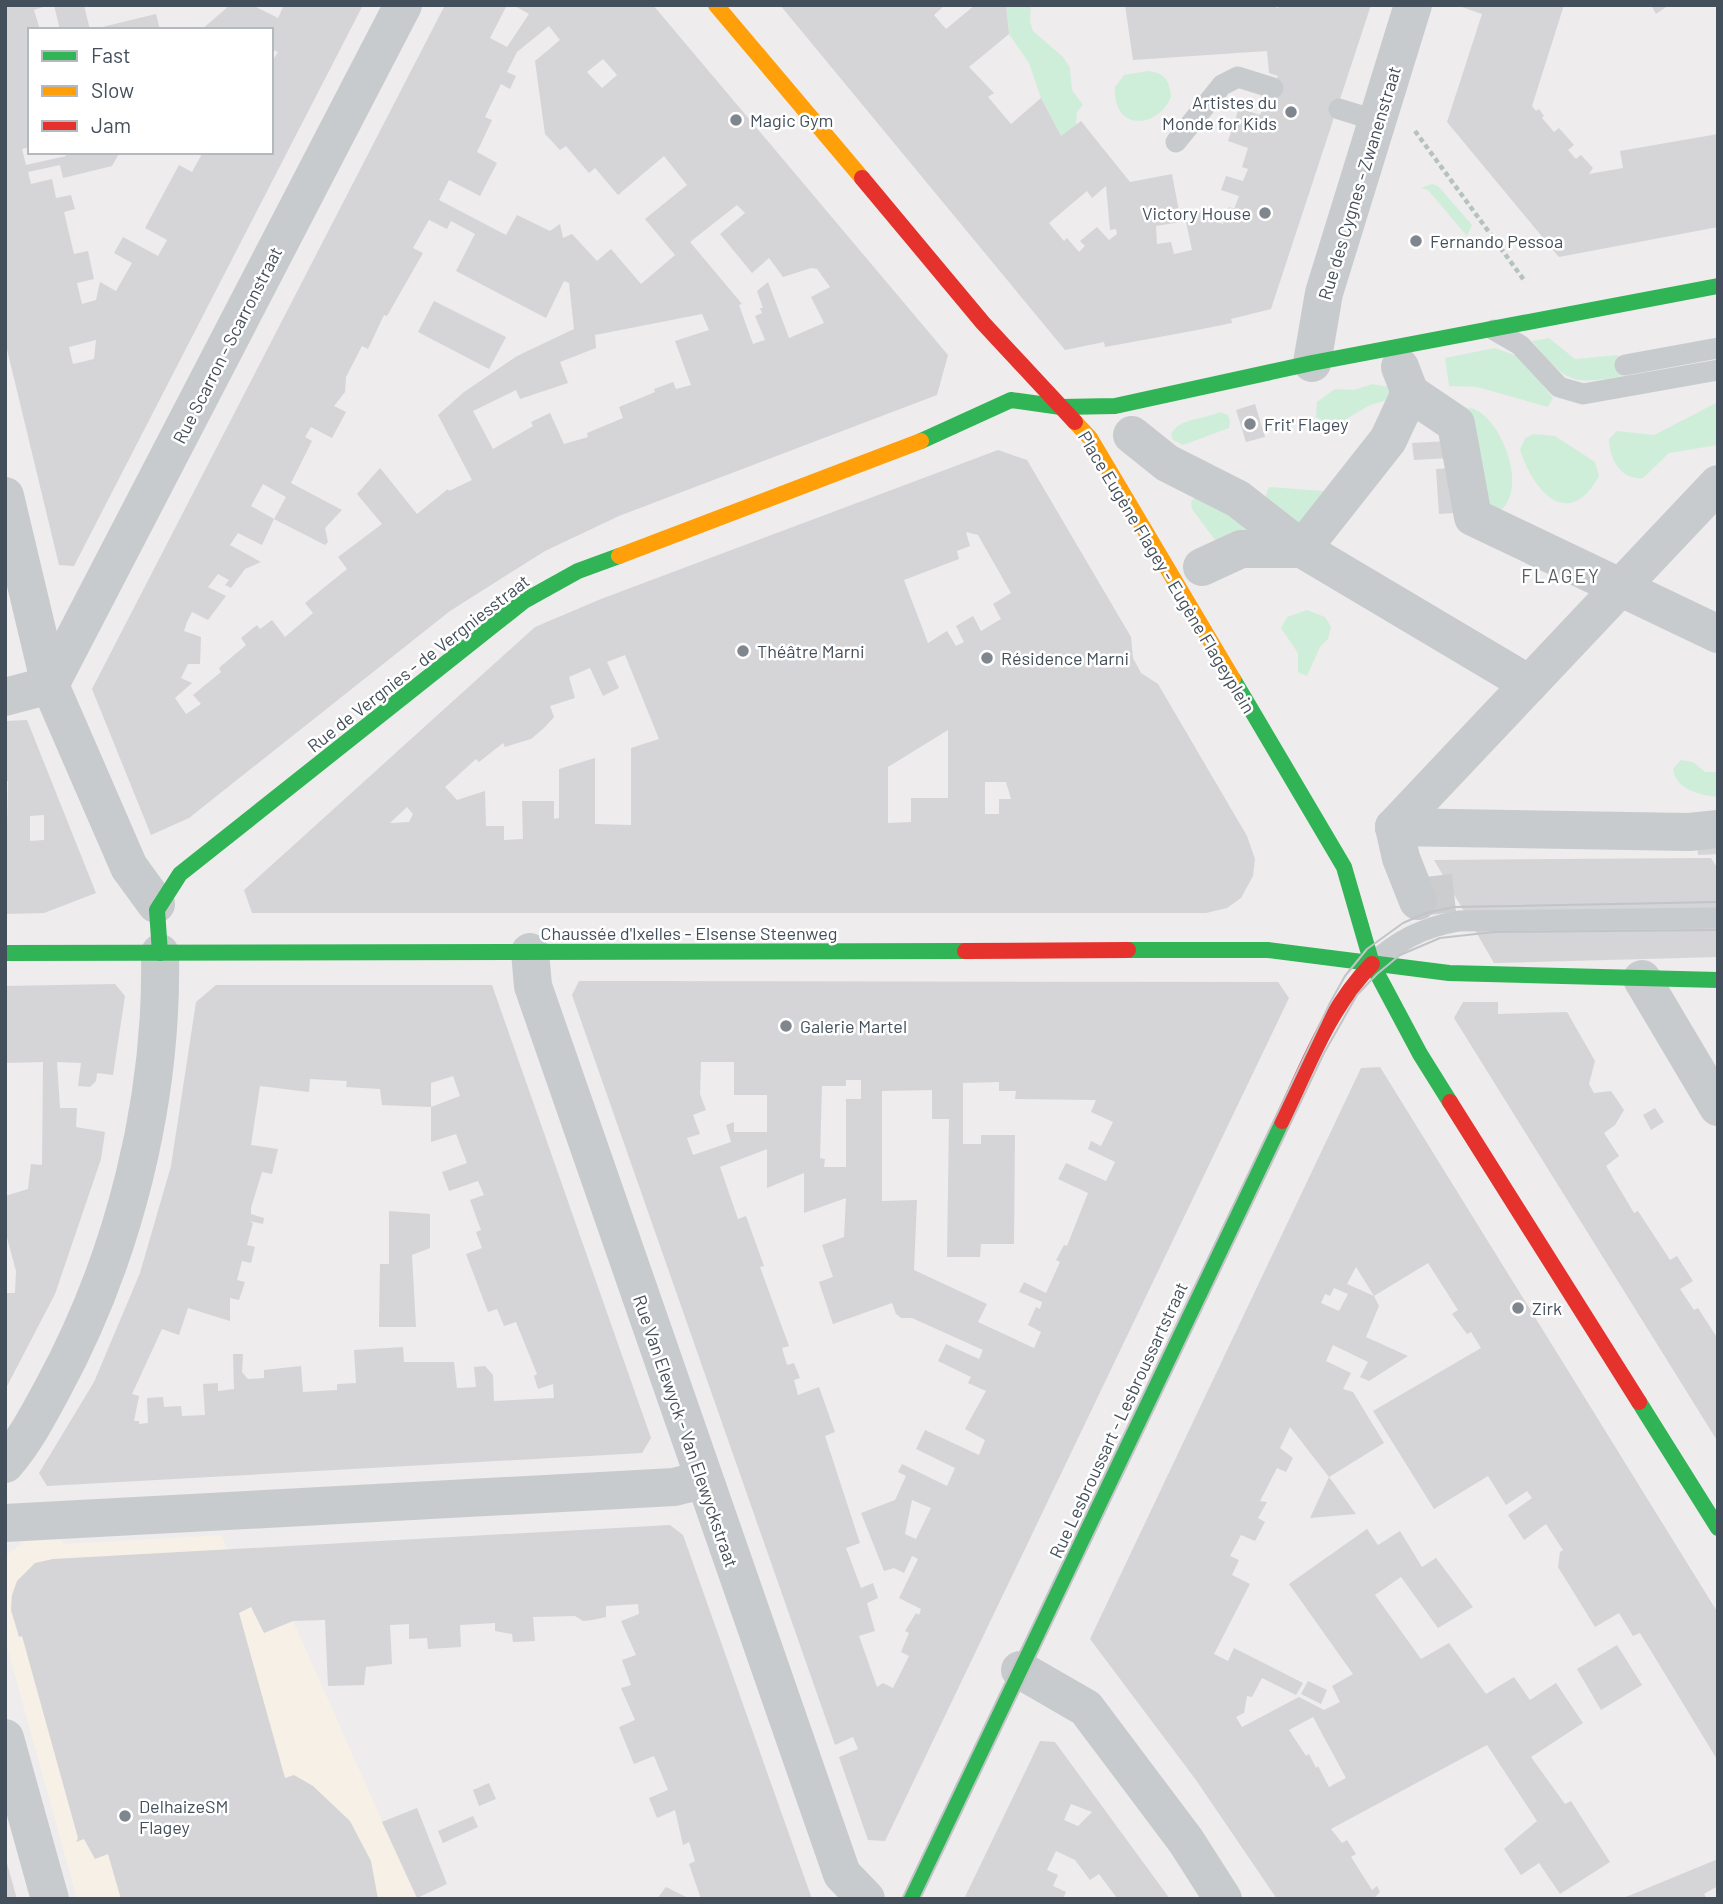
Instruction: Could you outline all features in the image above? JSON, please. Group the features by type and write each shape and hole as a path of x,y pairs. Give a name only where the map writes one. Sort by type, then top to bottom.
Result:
{"street":[{"name":"Rue Scarron - Scarronstraat","path":"50,685 403,5"},
{"path":"716,5 983,323 1061,407"},
{"name":"Rue des Cygnes - Zwanenstraat","path":"1312,363 1324,293 1395,124 1413,5"},
{"name":"Place Eugène Flagey - Eugène Flageyplein","path":"1061,407 1115,406 1312,363 1718,286"},
{"path":"1302,549 1388,440 1405,380 1456,424 1473,517 1718,634"},
{"name":"Rue de Vergnies - de Vergniesstraat","path":"156,904 180,874 524,601 568,577 923,440 1012,400 1061,407"},
{"name":"Place Eugène Flagey - Eugène Flageyplein","path":"1061,407 1090,438 1344,867 1372,964 1420,1054 1718,1528"},
{"path":"1132,435 1167,463 1238,499 1302,549 1529,684"},
{"path":"1400,850 1529,684 1718,484"},
{"path":"5,496 50,685 129,867 156,904 161,994 146,1126 114,1243 71,1356 35,1421 5,1464"},
{"path":"1202,567 1241,549 1302,549"},
{"path":"5,697 50,685"},
{"path":"1400,850 1718,829"},
{"path":"1400,850 1418,901"},
{"name":"Chaussée d'Ixelles - Elsense Steenweg","path":"5,953 1268,950 1372,964"},
{"name":"Rue Van Elewyck - Van Elewyckstraat","path":"530,952 533,986 702,1480 842,1874 866,1899"},
{"path":"1372,964 1449,973 1718,979"},
{"name":"Rue Lesbroussart - Lesbroussartstraat","path":"911,1899 1316,1049 1355,981 1372,964"},
{"path":"1642,979 1718,1107"},
{"path":"5,1523 35,1519 674,1487 702,1480"},
{"path":"1020,1670 1086,1708 1186,1841 1223,1899"},
{"path":"5,1738 50,1899"}],"lane":[{"path":"1176,142 1222,85 1238,77 1273,88"},
{"path":"1339,109 1395,124"},
{"path":"1494,330 1520,345 1559,387 1583,394 1718,370"},
{"path":"1625,365 1718,348"},
{"path":"1372,964 1394,944 1433,926 1459,921 1718,918"}],"path":[{"path":"1395,124 1524,279"}],"shaded area":[{"path":"57,1534 64,1544 221,1535 264,1633 293,1621 417,1899 77,1899 5,1640 5,1556 29,1538"}],"green space":[{"path":"1006,5 1031,5 1030,21 1033,31 1063,57 1070,68 1072,90 1083,105 1077,112 1076,125 1061,136 1041,98 1029,63 1009,34"},
{"path":"1148,71 1165,78 1171,97 1156,116 1137,121 1121,112 1116,101 1115,87 1124,75"},
{"path":"1432,184 1438,186 1472,225 1467,236 1428,190 1421,188"},
{"path":"1549,338 1575,359 1618,355 1622,376 1590,380 1570,377 1553,365 1532,341"},
{"path":"1495,348 1520,357 1553,398 1548,407 1477,387 1449,386 1445,358"},
{"path":"1372,384 1389,387 1394,398 1370,405 1333,427 1316,417 1317,402 1335,389 1354,390"},
{"path":"1718,402 1718,445 1669,453 1643,478 1628,476 1614,461 1609,439 1617,431 1654,435"},
{"path":"1471,408 1491,423 1507,452 1512,485 1509,499 1501,510 1488,512 1464,410"},
{"path":"1219,412 1228,415 1229,428 1183,445 1173,440 1171,434 1181,425"},
{"path":"1534,434 1555,436 1595,462 1599,476 1588,492 1576,501 1565,503 1554,500 1543,492 1526,466 1520,450 1525,438"},
{"path":"1269,487 1323,491 1327,496 1306,529 1265,498"},
{"path":"1200,492 1251,534 1215,540 1192,509 1191,502"},
{"path":"1307,610 1325,617 1331,627 1328,639 1320,647 1307,676 1298,672 1298,653 1281,628 1287,617"},
{"path":"1681,760 1693,762 1705,772 1718,772 1718,797 1697,793 1679,782 1673,769"}],"building":[{"path":"5,5 49,5 34,10 39,28 28,28 28,148 22,149 26,165 66,154 119,154 112,166 63,178 60,165 28,172 31,184 52,179 56,198 71,195 75,209 64,212 74,254 88,251 94,279 77,283 82,304 96,300 100,282 116,291 132,263 114,253 123,237 158,256 167,240 145,228 179,165 192,172 202,154 273,154 273,60 278,52 273,50 273,28 203,28 230,5 252,5 278,18 284,5 363,5 74,566 59,565 5,341","holes":["96,340 94,359 73,364 69,347"]},
{"path":"54,5 84,5 90,28 60,28"},
{"path":"445,5 507,5 490,38 507,47 529,14 513,5 653,5 948,355 937,395 619,516 545,551 450,611 189,818 151,835 92,689","holes":["549,26 560,40 535,61 545,134 560,150 566,146 589,173 595,168 618,195 664,156 687,185 645,219 675,255 641,284 611,249 597,261 572,234 563,238 560,224 550,231 517,215 506,235 439,200 449,180 480,196 497,163 477,152 492,120 485,117 501,84 510,89 516,76 507,72 517,52","603,59 617,75 602,88 587,72","737,205 745,213 720,234 752,273 769,258 783,277 811,268 817,269 830,287 811,297 824,323 789,338 768,282 757,291 763,308 760,308 762,313 755,316 765,340 753,344 739,305 742,304 690,242","429,220 447,229 451,221 475,234 456,271 546,318 564,281 569,283 574,329 517,356 464,392 438,415 472,480 449,491 448,489 417,514 380,468 357,494 382,524 338,557 347,569 305,603 313,613 285,637 272,620 260,629 257,625 241,638 246,645 219,668 221,672 193,695 201,704 186,714 175,698 192,683 181,678 188,664 200,664 201,637 184,631 187,622 192,612 208,620 226,596 208,587 218,574 229,580 225,585 231,588 245,569 261,562 230,545 238,533 262,545 274,519 325,545 328,542 325,528 342,510 291,483 312,441 305,437 311,427 332,438 346,412 334,406 345,392 346,377 362,346 368,349 384,315 387,316 423,253 413,248","702,314 709,330 675,341 691,385 676,389 673,382 654,389 655,392 619,407 623,418 587,433 588,437 564,444 550,413 531,422 533,426 493,449 473,411 516,390 520,399 568,383 560,362 596,348 595,335","263,484 286,497 274,519 251,506"]},
{"path":"780,5 945,5 934,15 946,29 975,5 1006,5 1009,34 969,67 994,93 988,97 1011,124 1041,98 1061,136 1081,121 1130,182 1172,174 1181,222 1156,226 1157,244 1171,242 1174,254 1192,250 1186,222 1192,221 1196,209 1216,216 1215,221 1223,224 1229,207 1234,209 1239,196 1221,190 1226,176 1243,181 1248,169 1242,167 1248,148 1228,141 1239,108 1260,115 1278,76 1269,73 1267,51 1133,60 1125,5 1271,5 1278,8 1279,5 1371,5 1271,309 1231,319 1232,323 1192,331 1105,347 1104,342 1065,350","holes":["1106,186 1110,230 1116,229 1117,234 1109,240 1097,227 1080,241 1085,246 1079,252 1067,238 1064,241 1049,223 1087,191 1092,198"]},
{"path":"1456,5 1564,5 1532,106 1536,111 1539,109 1544,116 1542,118 1554,132 1559,128 1574,145 1568,150 1576,159 1581,155 1593,168 1589,174 1623,168 1620,151 1718,134 1718,227 1559,257 1447,122 1482,14"},
{"path":"1651,5 1669,5 1656,14"},
{"path":"156,14 160,28 98,28"},
{"path":"434,301 506,337 489,369 418,332"},
{"name":"Frit' Flagey","path":"1255,404 1265,437 1246,442 1236,410"},
{"path":"1449,441 1450,458 1414,460 1412,443"},
{"path":"998,450 1027,460 1131,637 1133,658 1141,673 1158,684 1247,836 1255,859 1253,876 1241,898 1227,908 1206,913 252,913 244,890 535,627 601,599","holes":["966,532 978,535 1011,593 993,604 1001,619 981,631 973,616 956,626 964,642 956,646 947,631 928,643 904,580 959,559 957,551 970,546","625,655 659,739 631,748 631,825 595,824 595,758 559,769 559,818 554,819 554,801 522,801 523,839 504,840 504,826 486,826 485,791 457,800 445,787 476,759 479,762 503,743 505,747 531,739 543,729 554,717 550,706 575,698 569,677 590,668 603,696 619,688 607,662","948,730 948,798 911,798 911,822 888,823 888,767","985,782 1006,782 1011,799 999,799 999,814 985,814","407,807 413,814 409,822 390,823"]},
{"path":"1451,468 1454,513 1439,514 1436,469"},
{"path":"27,720 96,893 44,913 5,914 8,781 5,781 5,721","holes":["44,815 44,840 30,841 30,816"]},
{"path":"1718,837 1718,854 1698,855 1697,838"},
{"path":"1711,858 1718,869 1718,957 1494,963 1434,860"},
{"path":"579,981 1278,982 1289,998 885,1841 868,1840 839,1757 858,1749 853,1737 835,1745 572,995","holes":["701,1062 734,1062 734,1095 767,1095 767,1132 734,1132 734,1122 726,1125 731,1142 693,1155 687,1138 700,1134 693,1115 706,1110 700,1094","846,1080 861,1080 861,1099 846,1099 846,1167 824,1167 825,1159 820,1158 822,1086 846,1086","999,1082 999,1091 1016,1091 1015,1099 1096,1100 1091,1112 1113,1122 1101,1146 1091,1141 1088,1149 1115,1162 1106,1181 1066,1163 1058,1179 1088,1193 1067,1246 1064,1245 1056,1260 1060,1262 1046,1293 1024,1282 1019,1292 1042,1302 1040,1309 1036,1307 1028,1325 1041,1332 1034,1348 978,1322 987,1304 914,1270 917,1200 882,1201 882,1091 932,1090 932,1119 949,1119 947,1257 980,1257 981,1244 1014,1244 1015,1135 981,1135 981,1144 963,1144 963,1083","767,1149 767,1188 804,1173 804,1213 846,1198 844,1237 822,1245 833,1277 819,1282 833,1324 892,1303 896,1314 901,1318 912,1318 983,1350 979,1359 946,1344 938,1361 971,1377 968,1383 986,1391 965,1429 985,1440 979,1455 925,1430 916,1449 955,1468 947,1486 902,1464 898,1472 906,1476 895,1500 861,1513 884,1571 894,1568 904,1573 912,1556 918,1559 899,1598 921,1609 905,1631 909,1633 901,1652 909,1656 893,1688 883,1683 877,1687 859,1636 875,1631 867,1603 878,1598 873,1583 861,1588 846,1548 860,1543 825,1436 835,1432 819,1387 798,1395 794,1380 800,1378 794,1363 787,1365 782,1348 789,1346 760,1267 764,1266 746,1216 738,1219 720,1167","912,1500 931,1508 916,1539 905,1534"]},
{"path":"115,984 125,996 113,1075 97,1073 96,1081 90,1087 78,1086 81,1063 57,1062 60,1108 77,1108 76,1127 105,1132 101,1159 55,1294 5,1390 5,1293 15,1293 16,1271 5,1230 5,1196 28,1189 31,1164 42,1165 43,1062 5,1063 5,986"},
{"path":"216,985 492,985 651,1438 642,1453 47,1486 39,1473 94,1382 140,1273 171,1166 196,1002","holes":["453,1076 460,1096 431,1107 431,1083","310,1079 347,1081 346,1087 380,1089 382,1105 431,1107 431,1142 456,1134 467,1163 442,1172 449,1191 478,1181 484,1195 470,1200 481,1230 476,1232 482,1248 466,1254 488,1312 497,1309 504,1326 516,1322 537,1374 534,1376 538,1389 553,1384 554,1398 494,1401 493,1375 485,1366 474,1367 476,1387 457,1388 454,1362 404,1362 403,1347 354,1350 356,1383 337,1384 337,1390 303,1392 301,1366 264,1370 264,1378 248,1379 242,1372 243,1354 233,1354 234,1389 218,1391 218,1383 203,1384 205,1415 182,1416 181,1406 164,1407 163,1397 147,1398 148,1423 139,1424 139,1421 134,1421 139,1396 132,1394 162,1329 179,1335 188,1308 230,1321 230,1298 239,1300 245,1282 237,1280 242,1261 251,1263 255,1247 247,1245 253,1223 249,1221 263,1224 264,1218 251,1214 251,1208 262,1172 272,1174 278,1149 251,1145 260,1086 309,1092"]},
{"path":"1463,1002 1498,1002 1498,1014 1567,1012 1595,1061 1589,1084 1594,1093 1611,1091 1624,1110 1615,1125 1604,1133 1619,1156 1606,1166 1634,1213 1638,1211 1670,1260 1677,1256 1693,1281 1680,1289 1694,1310 1698,1308 1718,1339 1718,1442 1454,1018"},
{"path":"1380,1067 1718,1613 1718,1761 1640,1633 1633,1636 1619,1613 1595,1627 1558,1567 1560,1552 1563,1550 1546,1524 1524,1540 1508,1515 1532,1498 1527,1491 1506,1505 1488,1476 1434,1509 1373,1411 1481,1348 1471,1332 1467,1334 1452,1314 1458,1310 1428,1263 1374,1296 1379,1306 1366,1337 1408,1356 1369,1381 1360,1377 1368,1362 1333,1345 1326,1361 1351,1373 1343,1389 1353,1392 1384,1443 1329,1477 1290,1427 1280,1448 1293,1458 1286,1472 1277,1468 1260,1501 1267,1502 1258,1518 1265,1522 1255,1541 1241,1535 1230,1556 1239,1560 1232,1575 1250,1584 1214,1654 1228,1661 1234,1648 1303,1683 1296,1695 1262,1678 1252,1697 1247,1696 1244,1713 1236,1717 1242,1727 1299,1697 1324,1710 1340,1702 1332,1686 1353,1674 1289,1584 1367,1529 1378,1545 1400,1531 1422,1567 1436,1558 1473,1607 1438,1628 1401,1577 1375,1595 1421,1659 1449,1643 1486,1694 1514,1677 1530,1700 1556,1683 1583,1723 1531,1757 1565,1804 1571,1801 1610,1862 1560,1894 1539,1863 1521,1875 1504,1849 1537,1821 1487,1745 1331,1829 1342,1843 1347,1840 1356,1854 1351,1857 1372,1890 1377,1886 1380,1892 1373,1899 1277,1899 1196,1780 1090,1639 1361,1068","holes":["1356,1267 1374,1296 1347,1284","1334,1288 1348,1294 1339,1311 1321,1303 1325,1294 1330,1296","1313,1717 1346,1778 1329,1787 1318,1766 1316,1768 1309,1754 1306,1756 1289,1730"]},
{"path":"1655,1108 1664,1122 1651,1130 1643,1115"},
{"path":"389,1211 430,1214 430,1248 412,1255 416,1327 379,1327 380,1264 389,1264"},
{"path":"1329,1477 1356,1514 1310,1518"},
{"path":"670,1525 683,1535 812,1899 701,1899 689,1864 695,1861 689,1842 683,1845 675,1810 657,1818 649,1798 668,1790 654,1756 634,1764 619,1727 635,1720 621,1688 631,1685 622,1660 636,1655 621,1621 639,1614 638,1604 606,1606 606,1617 592,1620 583,1621 575,1616 533,1617 535,1641 513,1642 512,1634 495,1631 495,1623 460,1625 461,1647 428,1649 427,1638 409,1639 409,1624 390,1625 392,1664 366,1667 364,1685 328,1686 325,1620 293,1621 264,1633 251,1607 239,1613 285,1778 294,1775 313,1786 350,1821 371,1861 378,1899 121,1899 108,1854 95,1859 84,1839 76,1842 78,1838 22,1636 19,1637 11,1610 17,1581 35,1563 53,1559"},
{"path":"1617,1645 1642,1685 1601,1710 1577,1669"},
{"path":"1308,1681 1327,1690 1321,1704 1301,1694"},
{"path":"1040,1741 1055,1742 1170,1899 1114,1899 1116,1897 1099,1874 1090,1880 1075,1860 1056,1851 1047,1870 1058,1875 1053,1886 1066,1892 1063,1899 964,1899","holes":["1071,1804 1092,1812 1078,1826 1064,1820"]},
{"path":"489,1783 496,1799 479,1806 473,1790"},
{"path":"417,1808 447,1884 417,1898 382,1822"},
{"path":"473,1816 478,1827 443,1843 438,1831"},
{"path":"1718,1859 1718,1886 1704,1894 1707,1899 1621,1899"},
{"path":"6,1860 17,1899 5,1899"},
{"path":"666,1887 690,1899 657,1899"}],"tunnel":[{"path":"1417,897 1454,893"}],"tram line":[{"path":"902,1899 1330,1003 1345,976 1367,949 1403,923 1426,913 1454,907 1718,902"},
{"path":"920,1899 1324,1053 1357,995 1400,955 1440,938 1494,932 1718,930"}],"traffic: fast":[{"path":"921,441 1011,400 1061,407 1115,406 1312,363 1718,286"},
{"path":"160,953 157,910 180,874 524,601 578,571 619,556"},
{"path":"1233,679 1344,867 1372,964 1420,1054 1450,1102"},
{"path":"1128,950 1268,950 1449,973 1718,980"},
{"path":"5,953 965,951"},
{"path":"911,1899 1282,1121"},
{"path":"1639,1402 1718,1528"}],"traffic: slow":[{"path":"716,5 862,178"},
{"path":"1075,422 1090,438 1233,679"},
{"path":"619,556 921,441"}],"traffic: jam":[{"path":"862,178 983,323 1075,422"},
{"path":"965,951 1128,950"},
{"path":"1282,1121 1332,1018 1372,964"},
{"path":"1450,1102 1639,1402"}],"place":[{"name":"Artistes du Monde for Kids","path":"1291,112"},
{"name":"Magic Gym","path":"736,120"},
{"name":"Victory House","path":"1265,213"},
{"name":"Fernando Pessoa","path":"1416,241"},
{"name":"Frit' Flagey","path":"1250,424"},
{"name":"Théâtre Marni","path":"743,651"},
{"name":"Résidence Marni","path":"987,658"},
{"name":"Galerie Martel","path":"786,1026"},
{"name":"Zirk","path":"1518,1308"},
{"name":"DelhaizeSM Flagey","path":"125,1816"}],"district":[{"name":"FLAGEY","path":"1561,575"}]}
